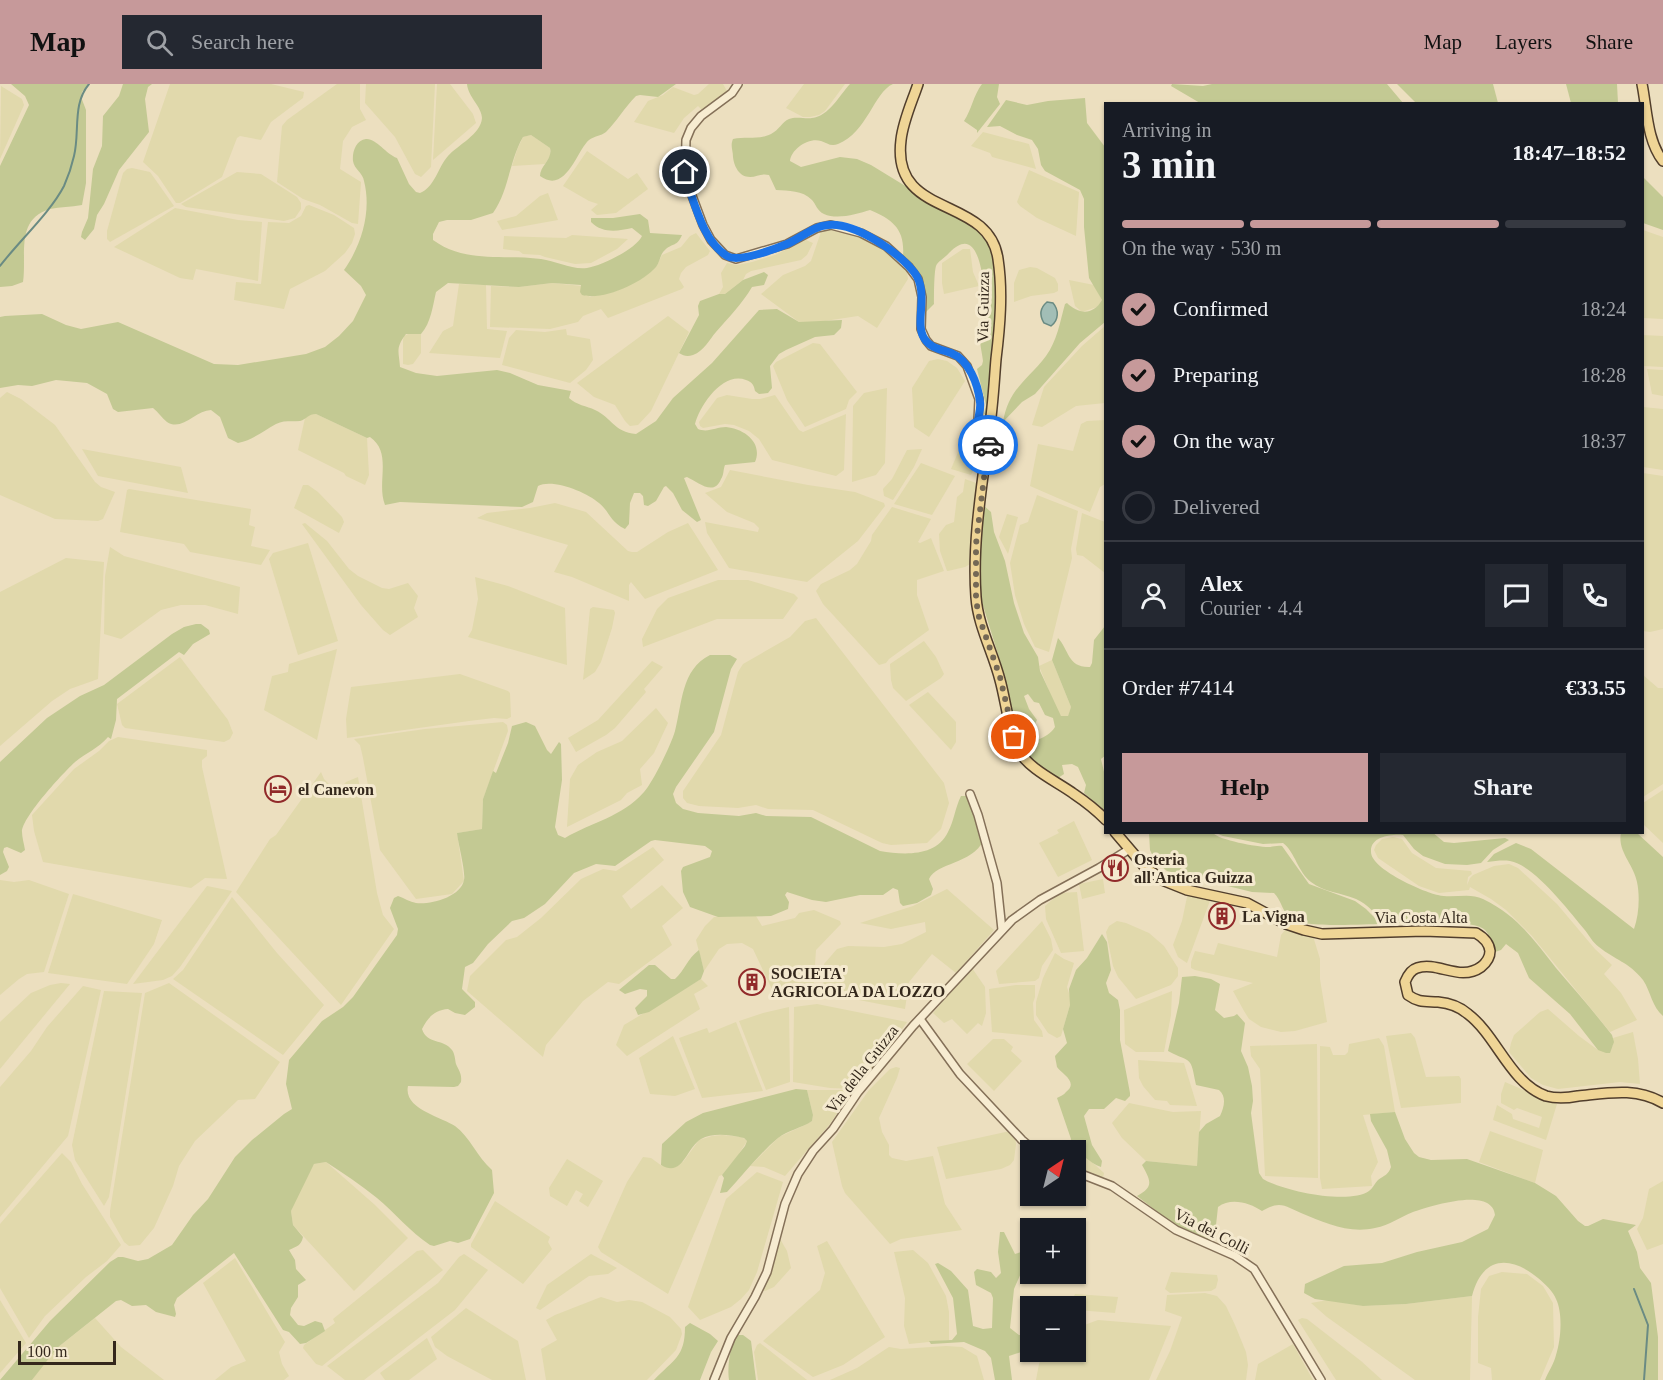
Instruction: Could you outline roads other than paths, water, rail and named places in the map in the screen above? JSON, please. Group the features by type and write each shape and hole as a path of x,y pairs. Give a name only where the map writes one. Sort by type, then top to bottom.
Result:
{"main road":[{"name":"Via Guizza","path":"918,84 901,139 900,153 906,176 920,195 966,216 982,227 990,236 998,259 999,332 976,544 976,600 979,617 1000,677 1017,750 1044,776 1092,807 1104,818"},
{"path":"1642,84 1653,142 1663,161"},
{"path":"1116,834 1128,850"},
{"name":"Via Costa Alta","path":"1128,850 1162,880 1187,890 1247,903 1286,924 1304,930 1322,934 1424,931 1476,933 1487,943 1490,951 1484,964 1468,973 1429,967 1412,970 1405,982 1408,995 1423,1002 1439,1002 1467,1012 1525,1082 1546,1095 1565,1098 1631,1092 1663,1102"}],"street":[{"path":"738,84 732,93 701,116 691,128 686,140 685,177 711,240 725,255 736,259 787,244 817,228 831,225 861,233 886,246 909,267 918,279 921,289 922,335 931,346 958,356 967,366 980,399 978,420 990,427"},
{"path":"970,794 997,883 1002,930"},
{"name":"Via della Guizza","path":"714,1380 731,1338 764,1278 785,1204 798,1174 858,1092 920,1019 1012,920 1040,900 1128,850"},
{"path":"920,1019 960,1074 1022,1140"},
{"name":"Via dei Colli","path":"1086,1176 1113,1186 1176,1230 1235,1256 1254,1269 1321,1380"}],"water":[{"path":"1047,302 1053,303 1057,312 1056,321 1051,326 1044,323 1041,317 1042,309"}],"waterway":[{"path":"0,266 43,217 64,186 76,147 80,100 89,84"},
{"path":"1634,1289 1648,1325 1644,1380"}],"place":[{"name":"el Canevon","path":"278,789"},
{"name":"Osteria all'Antica Guizza","path":"1115,868"},
{"name":"La Vigna","path":"1222,916"},
{"name":"SOCIETA' AGRICOLA DA LOZZO","path":"752,982"}]}
